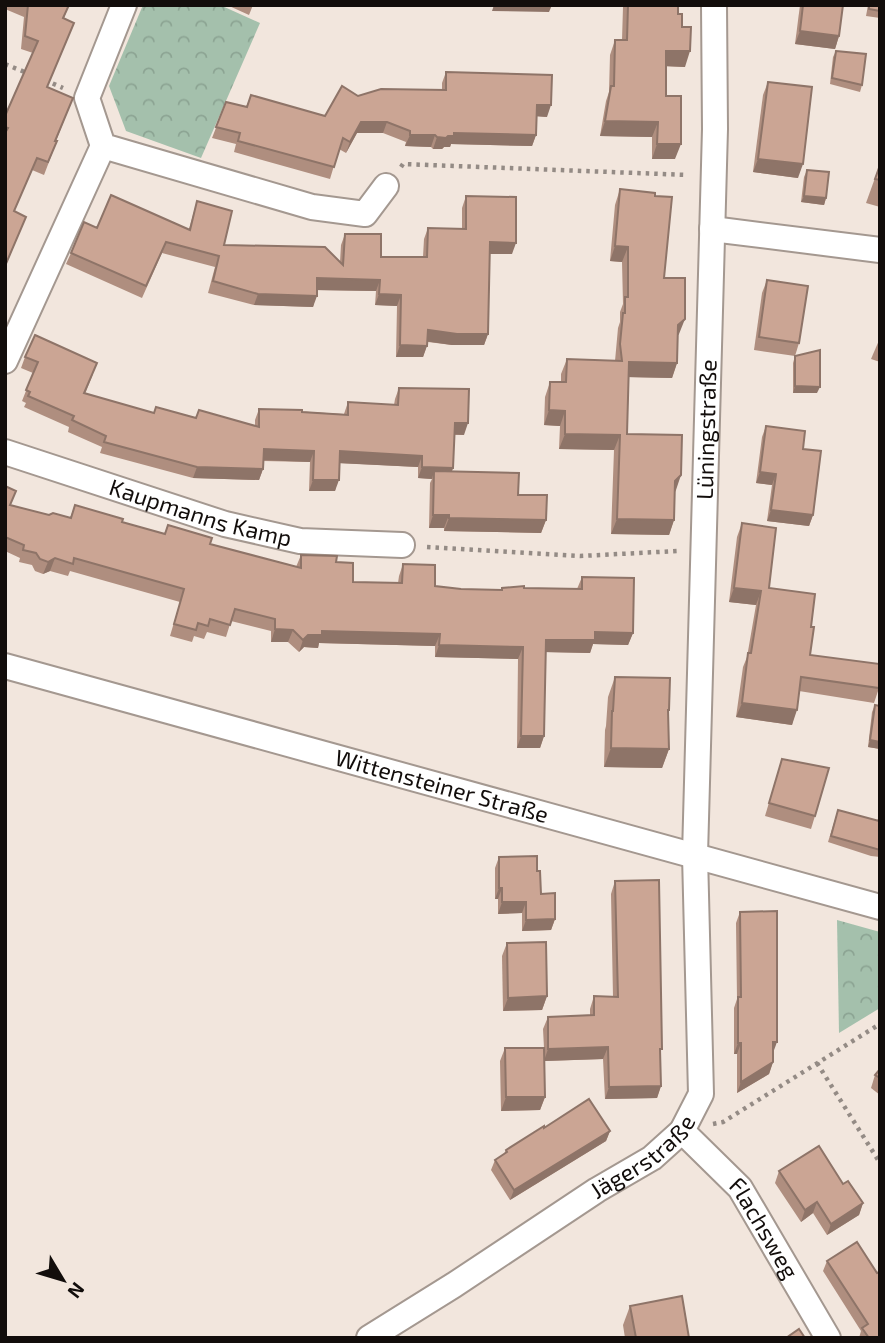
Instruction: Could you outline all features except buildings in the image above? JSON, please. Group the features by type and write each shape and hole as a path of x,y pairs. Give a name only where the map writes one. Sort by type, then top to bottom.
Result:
{"street":[{"path":"5,361 103,146 87,98 124,5"},
{"name":"Lüningstraße","path":"695,855 715,129 714,5"},
{"path":"103,146 312,207 365,214 386,186"},
{"path":"712,229 880,250"},
{"name":"Kaupmanns Kamp","path":"5,452 237,527 300,541 402,545"},
{"name":"Wittensteiner Straße","path":"5,666 880,907"},
{"name":"Jägerstraße","path":"369,1338 597,1190 652,1158 682,1131 701,1094 695,855"},
{"name":"Flachsweg","path":"682,1131 740,1188 828,1338"}],"path":[{"path":"5,64 29,74"},
{"path":"40,78 87,98"},
{"path":"386,186 403,164 713,176"},
{"path":"402,545 580,556 705,550"},
{"path":"682,1131 723,1122 880,1024"},
{"path":"817,1063 880,1163"}],"green space":[{"path":"143,5 220,5 260,23 201,158 126,131 109,86"},
{"path":"837,920 880,932 880,1008 839,1033"}]}
